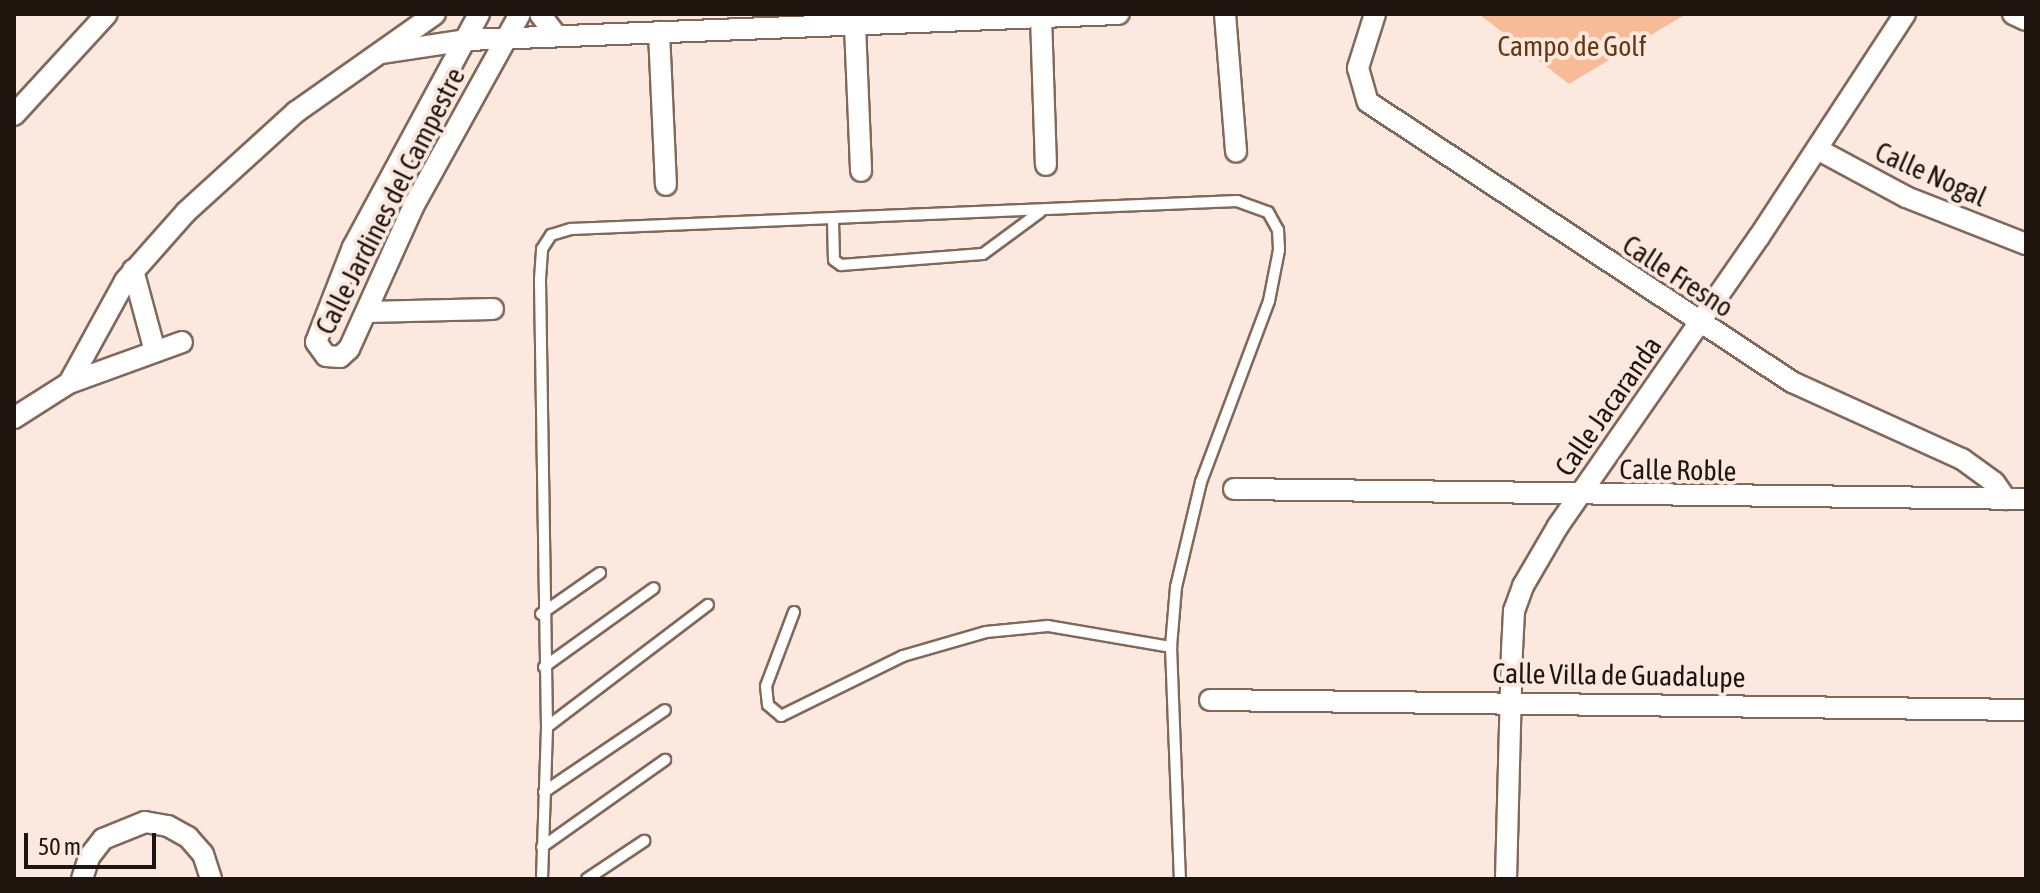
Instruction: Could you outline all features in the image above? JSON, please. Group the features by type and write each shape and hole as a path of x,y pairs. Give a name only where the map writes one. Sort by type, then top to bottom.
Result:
{"street":[{"path":"14,115 107,14"},
{"path":"69,383 96,326 133,270 272,131 435,14"},
{"name":"Calle Jardines del Campestre","path":"479,14 353,247 320,329 318,350 333,358 345,354 414,205 520,14"},
{"path":"540,14 556,35"},
{"path":"381,53 467,40 659,32 748,22 855,26 1118,14"},
{"path":"1225,14 1236,152"},
{"name":"Calle Fresno","path":"1375,14 1357,76 1368,102 1700,323 1822,398 1962,459 2016,499"},
{"name":"Calle Jacaranda","path":"1506,879 1514,611 1537,561 1905,14"},
{"path":"2013,14 2026,20"},
{"path":"1041,16 1046,165"},
{"path":"855,26 861,171"},
{"path":"659,32 666,185"},
{"path":"439,86 468,104"},
{"name":"Calle Nogal","path":"1817,149 1906,197 2026,244"},
{"path":"133,270 154,348"},
{"path":"367,312 493,309"},
{"path":"14,418 69,383 154,348 182,342"},
{"name":"Calle Roble","path":"1234,489 1579,496 2016,499"},
{"name":"Calle Villa de Guadalupe","path":"1210,700 1509,701 2026,710"},
{"path":"82,879 89,857 103,839 145,822 168,826 188,837 203,854 211,879"}],"lane":[{"path":"542,879 547,727 541,614 540,279 545,242 571,229 1041,212 1237,201 1268,212 1278,230 1269,301 1187,533 1171,647 1180,879"},
{"path":"833,220 834,260 841,265 980,255 1041,212"},
{"path":"541,614 600,573"},
{"path":"544,667 654,588"},
{"path":"547,727 708,605"},
{"path":"794,612 766,686 768,705 781,716 797,712 850,679 903,656 1015,626 1068,629 1171,647"},
{"path":"544,792 665,710"},
{"path":"542,847 665,760"},
{"path":"587,879 644,841"}],"green space":[{"name":"Campo de Golf","path":"1479,14 1686,14 1569,84"}]}
